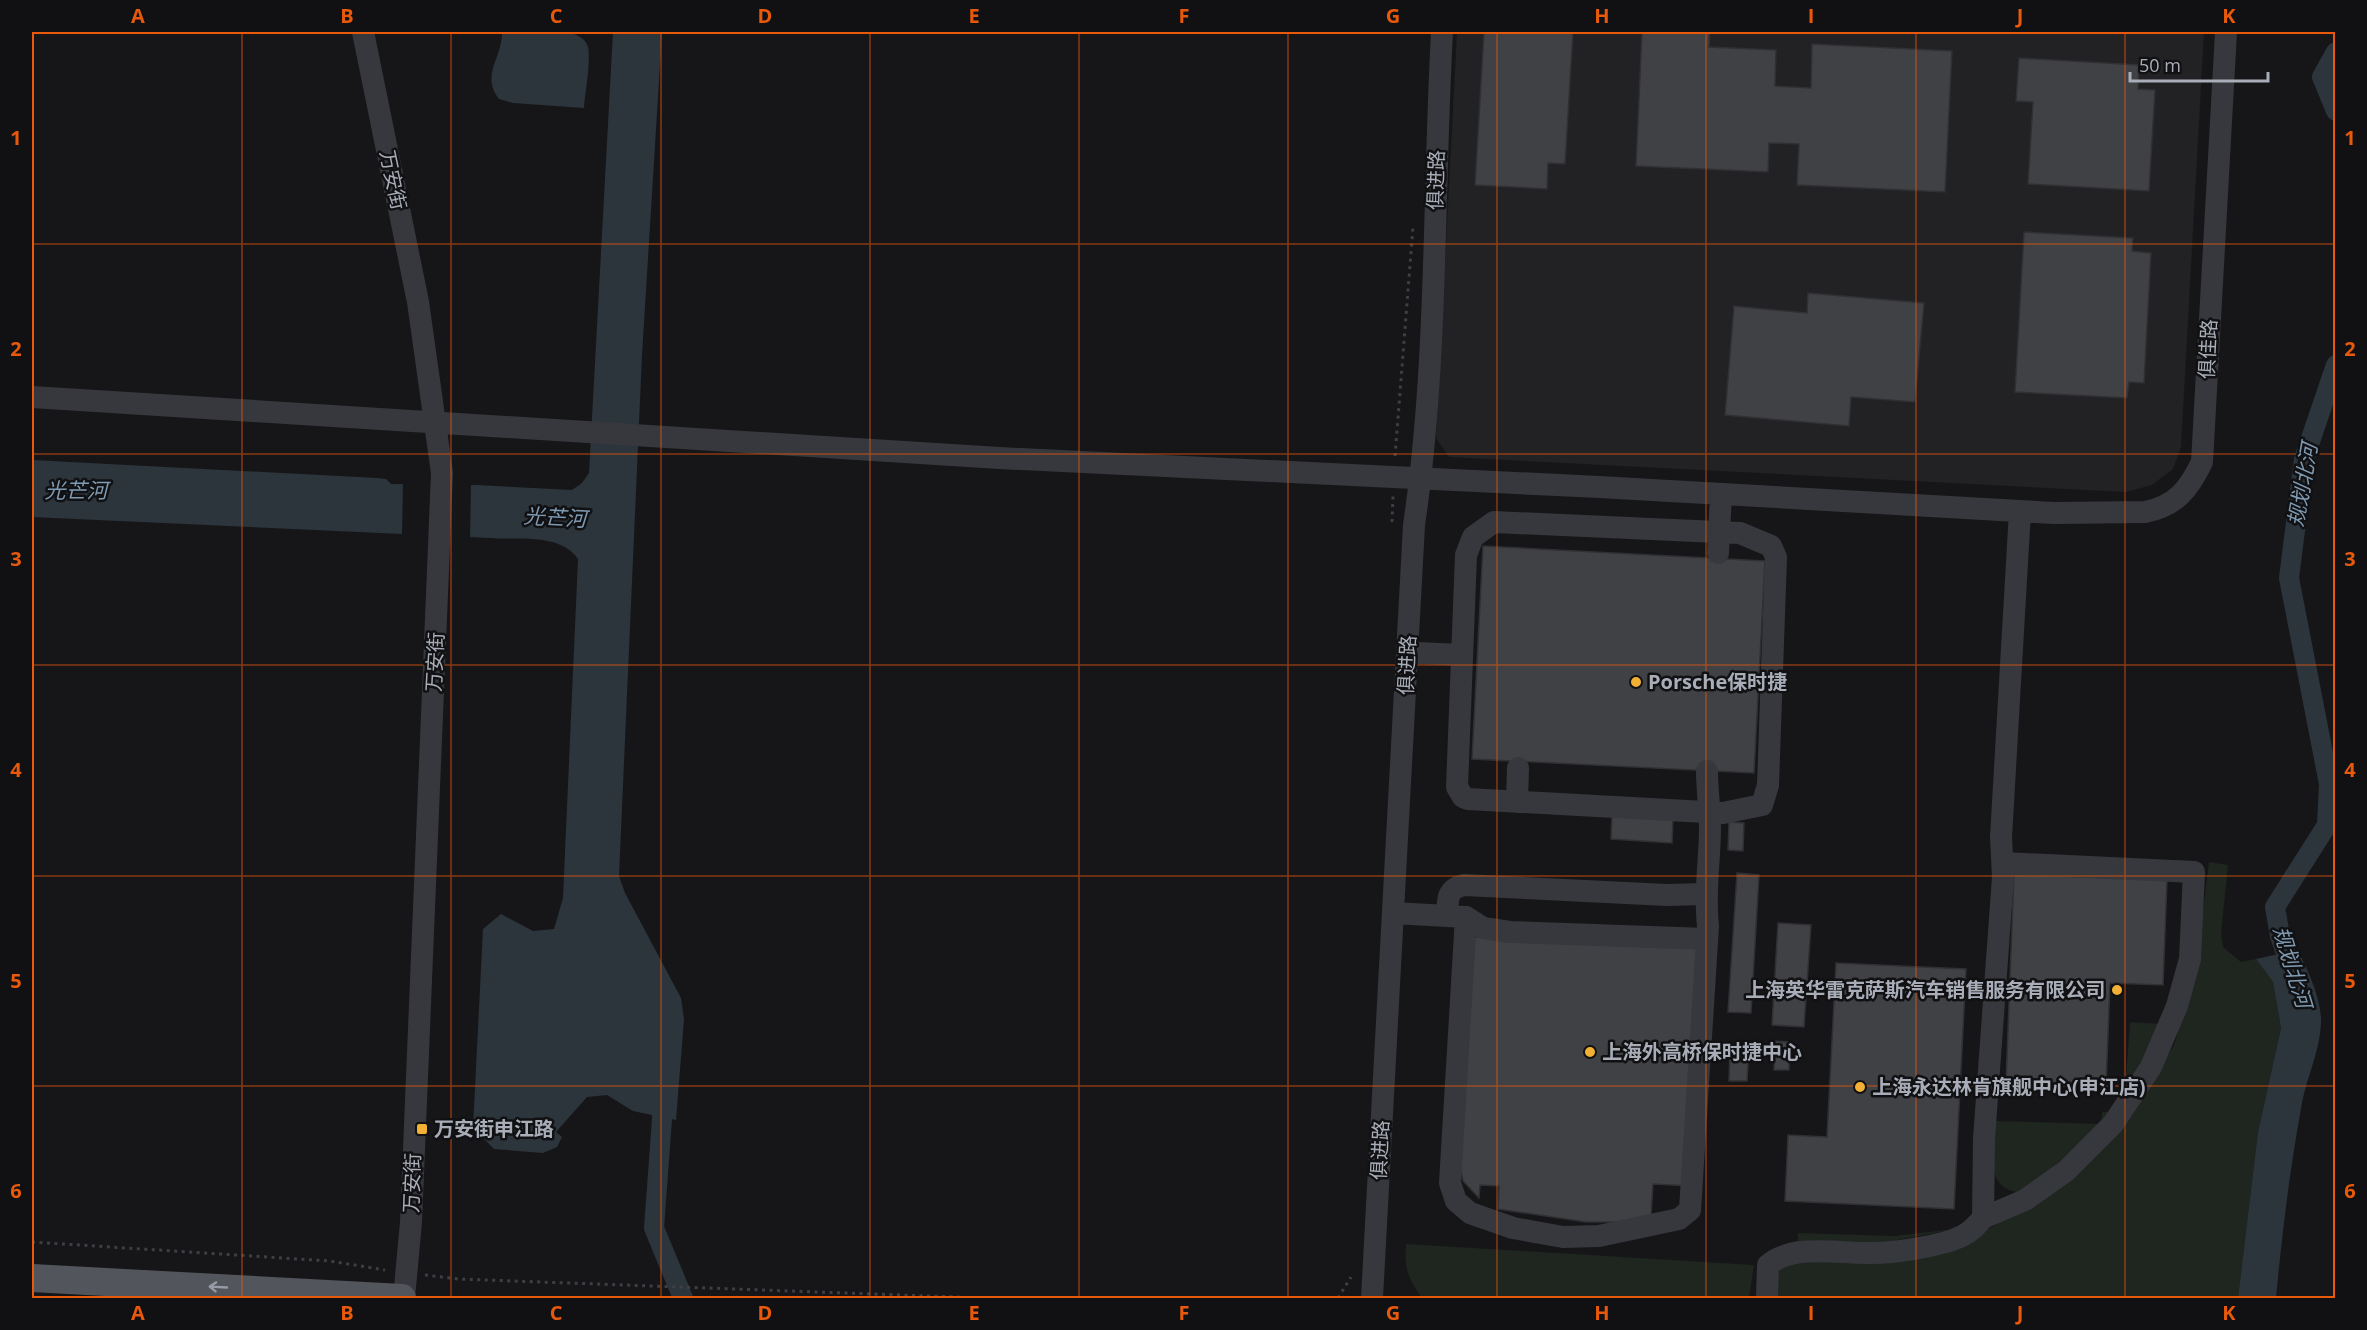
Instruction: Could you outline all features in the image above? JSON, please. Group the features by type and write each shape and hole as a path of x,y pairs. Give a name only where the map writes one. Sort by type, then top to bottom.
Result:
{"main road":[{"path":"32,1278 404,1290"}],"street":[{"name":"万安街","path":"363,32 418,302 442,473 411,1222 404,1290"},
{"name":"俱进路","path":"1372,1299 1414,525 1421,478 1431,309 1442,32"},
{"name":"俱佳路","path":"32,398 999,458 1421,478 2020,512 2131,515 2157,510 2183,495 2202,462 2226,32"},
{"path":"1718,543 1721,494"},
{"path":"1983,1218 1984,1139 2003,863 2001,837 2020,512"},
{"path":"1494,522 1718,543 1740,533 1755,537 1771,546 1776,557 1768,785 1762,805 1739,812 1708,812 1468,800 1463,797 1457,787 1462,655 1466,555 1473,537 1494,522"},
{"path":"1417,653 1462,655"},
{"path":"1517,802 1518,768"},
{"path":"1705,894 1667,895 1464,885 1453,887 1448,894 1457,917 1450,1183 1456,1201 1470,1213 1513,1228 1563,1237 1599,1236 1667,1222 1679,1219 1690,1210 1707,939 1705,894 1710,825 1707,771"},
{"path":"1767,1299 1768,1265 1777,1258 1802,1253 1870,1253 1911,1249 1962,1236 1983,1218 2025,1200 2066,1171 2113,1124 2151,1067 2177,1006 2190,959 2194,872 2003,863"},
{"path":"1393,913 1457,917 1483,928 1510,932 1707,939"}],"path":[{"path":"1392,520 1393,477 1413,223"},
{"path":"32,1242 330,1261 404,1290 458,1279 984,1299"}],"shaded area":[{"path":"1457,32 2204,32 2181,447 2173,469 2152,485 2126,492 1449,457 1436,438"},
{"path":"2209,862 2228,865 2221,934 2223,947 2241,962 2256,959 2273,982 2281,1028 2258,1132 2238,1298 1776,1298 1779,1266 1955,1244 1996,1225 2137,1106 2174,1045 2195,978"},
{"path":"2130,1022 2163,1024 2124,1102 2101,1123 2102,1112 2111,1112 2125,1093"},
{"path":"1995,1121 2100,1124 2026,1193 2012,1191 2002,1186 1996,1178 1992,1157"},
{"path":"1955,1229 1871,1245 1798,1243 1798,1233 1894,1236"},
{"path":"1406,1244 1754,1265 1749,1298 1422,1298 1408,1272"}],"water":[{"path":"564,31 583,39 589,53 584,108 513,103 499,99 494,90 492,74 502,32"},
{"name":"光芒河","path":"613,32 662,32 642,355 619,876 625,893 681,998 684,1019 676,1120 633,1111 607,1095 587,1097 556,1132 562,1137 557,1147 543,1153 494,1149 473,1128 483,929 501,914 533,931 554,929 563,898 578,559 561,545 550,541 526,539 32,517 32,460 377,478 386,479 391,484 476,485 572,490 582,483 589,473"},
{"path":"2297,950 2317,995 2321,1023 2298,1127 2276,1298 2238,1298 2258,1132 2281,1028 2273,982 2256,959"}],"pier":[{"path":"403,481 471,482 470,540 402,536"}],"building":[{"path":"1484,32 1573,32 1565,164 1548,163 1547,189 1475,185"},
{"path":"1642,32 1710,32 1709,47 1776,50 1775,86 1811,88 1812,44 1952,51 1945,192 1797,185 1799,144 1769,143 1768,172 1636,166"},
{"path":"2019,58 2139,65 2138,89 2155,90 2149,191 2028,184 2033,102 2016,101"},
{"path":"2024,232 2133,238 2132,251 2151,253 2144,383 2129,382 2127,398 2015,392"},
{"path":"1808,293 1924,303 1915,402 1851,397 1849,426 1725,415 1734,306 1807,313"},
{"path":"1483,546 1765,561 1754,773 1472,759"},
{"path":"1612,815 1673,819 1672,843 1611,839"},
{"path":"1729,822 1744,823 1743,851 1728,850"},
{"path":"1737,873 1759,875 1751,1013 1728,1012"},
{"path":"2014,874 2167,880 2163,985 2110,983 2106,1086 2006,1083"},
{"path":"1778,923 1811,925 1804,1027 1772,1025"},
{"path":"1474,937 1703,945 1691,1186 1653,1184 1651,1216 1621,1222 1586,1222 1498,1209 1499,1186 1480,1185 1479,1198 1463,1181 1459,1159"},
{"path":"1836,963 1966,969 1954,1209 1785,1201 1788,1135 1827,1137"},
{"path":"1775,1041 1790,1042 1789,1070 1774,1070"},
{"path":"1730,1047 1749,1048 1747,1081 1729,1081"}],"waterway":[{"name":"规划北河","path":"2336,52 2322,77 2336,111"},
{"name":"规划北河","path":"2294,976 2280,936 2275,907 2327,825 2329,784 2289,578 2304,459 2336,365"},
{"path":"661,1091 662,1119 654,1228 683,1298"}],"place":[{"name":"Porsche保时捷","path":"1636,682"},
{"name":"上海英华雷克萨斯汽车销售服务有限公司","path":"2117,990"},
{"name":"上海外高桥保时捷中心","path":"1590,1052"},
{"name":"上海永达林肯旗舰中心(申江店)","path":"1860,1087"},
{"name":"万安街申江路","path":"422,1129"}]}
